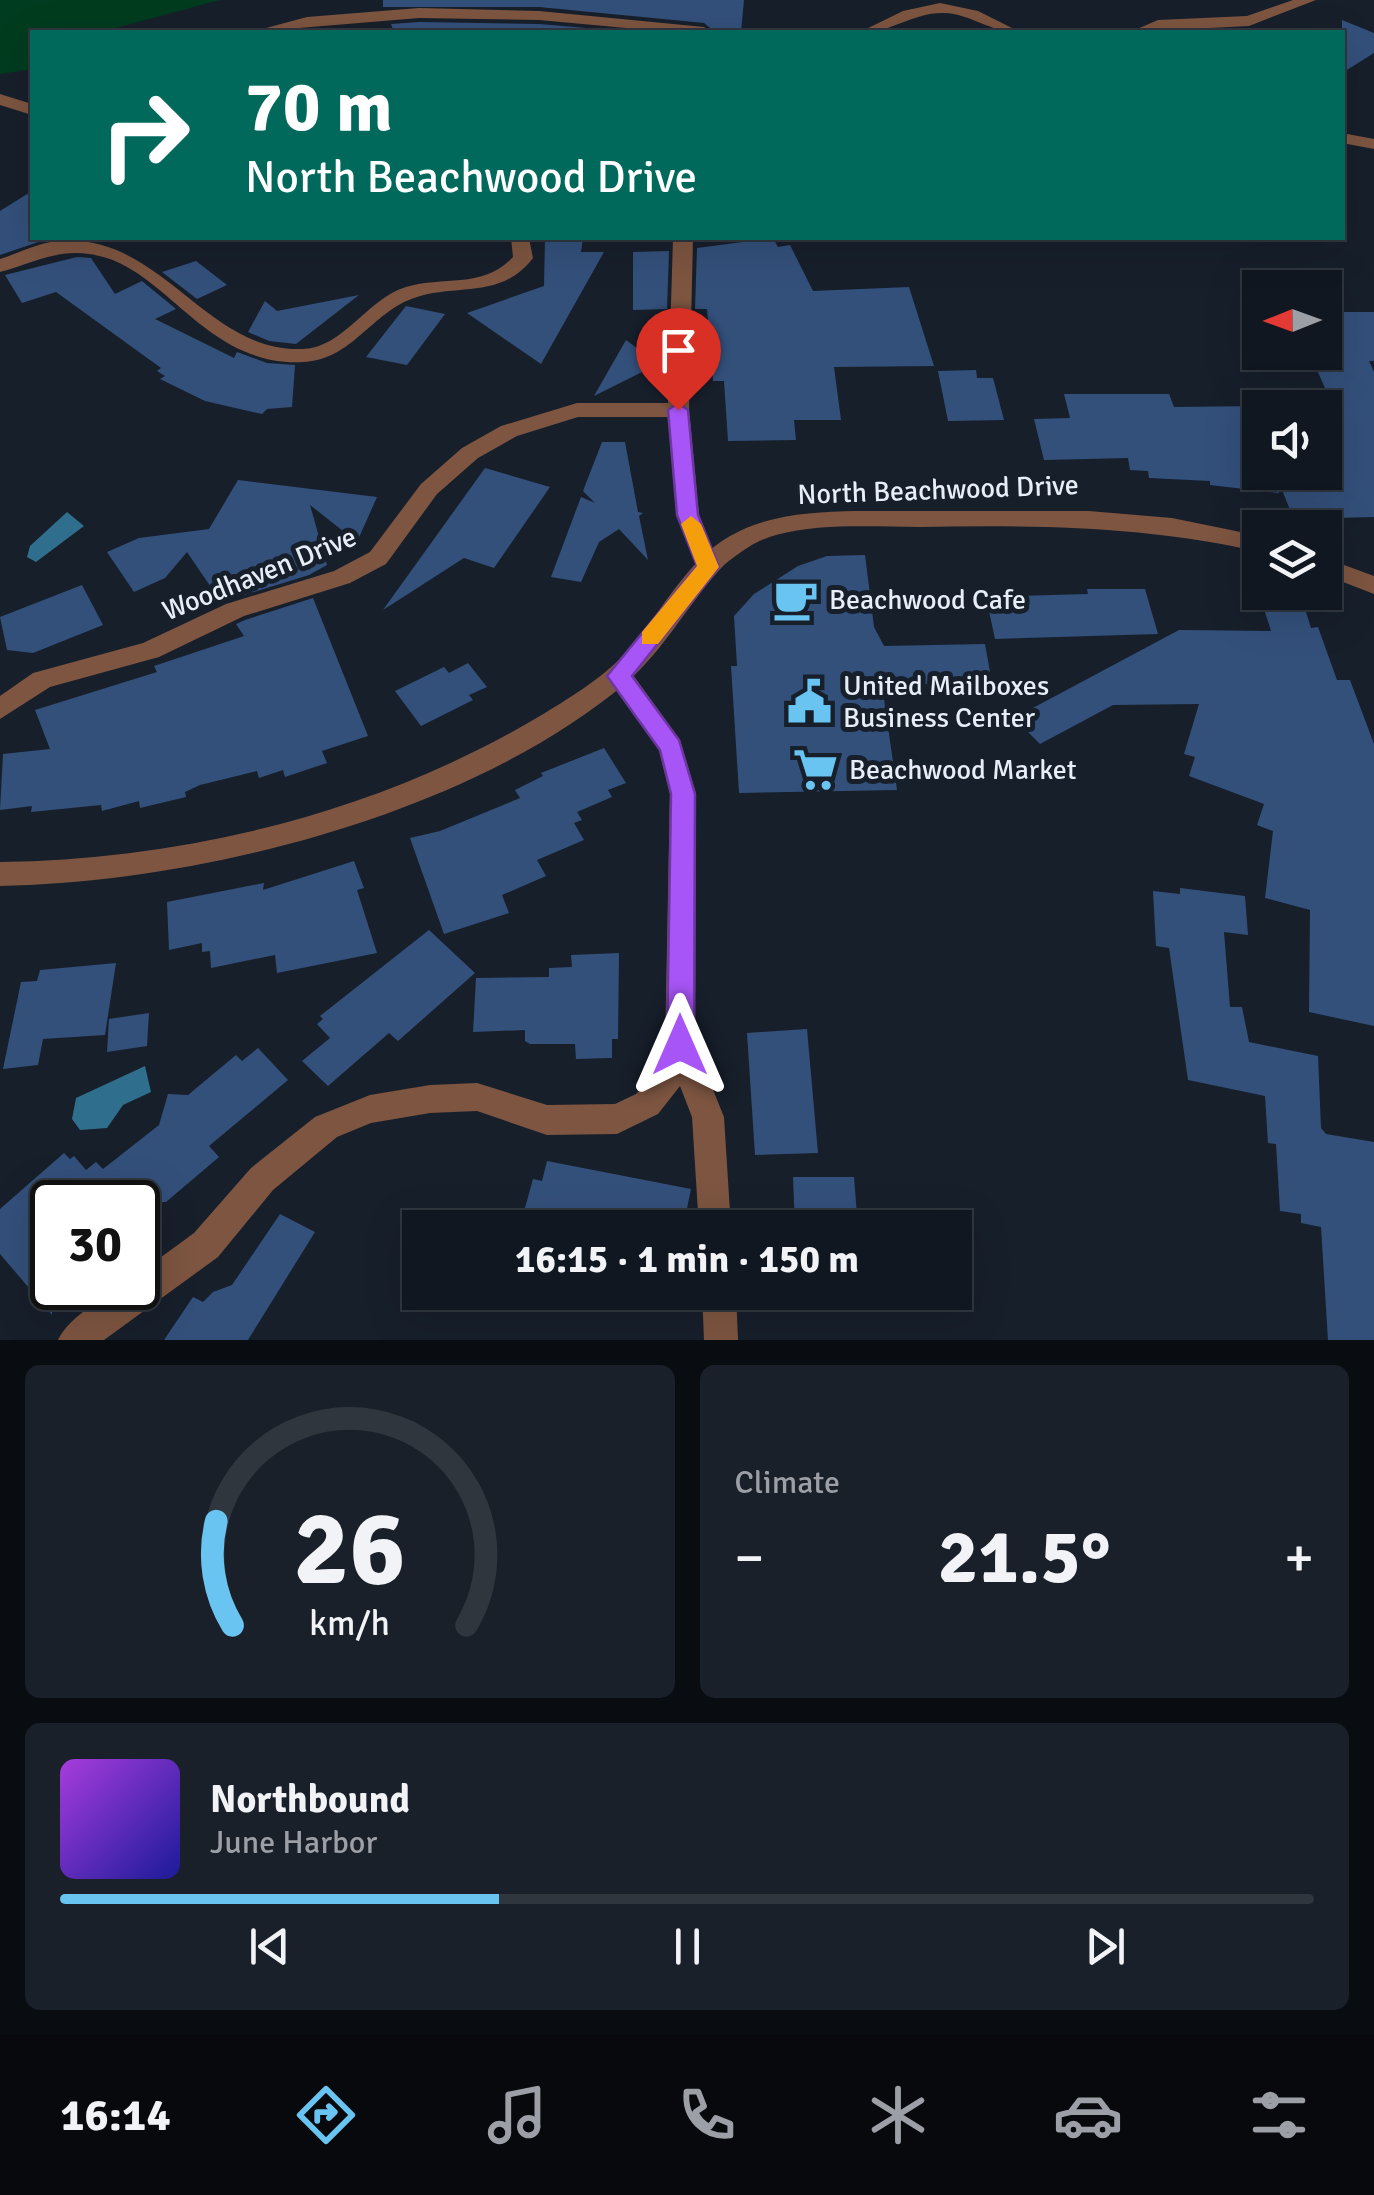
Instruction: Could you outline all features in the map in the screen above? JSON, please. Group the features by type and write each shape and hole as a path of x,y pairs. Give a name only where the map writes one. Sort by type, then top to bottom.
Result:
{"street":[{"path":"1144,30 1158,25 1249,21 1308,0"},
{"path":"871,30 915,4 935,1 976,3 1010,30"},
{"path":"268,30 335,15 434,4 593,16 690,30"},
{"path":"1345,139 1374,144"},
{"path":"0,266 51,247 114,252 133,260 186,306 248,346 304,356 349,338 387,300 423,289 490,284 512,273 523,258 520,240"},
{"path":"683,240 678,410 688,515 708,567"},
{"name":"Woodhaven Drive","path":"0,709 42,680 150,650 236,610 342,577 378,558 429,489 470,453 509,431 576,410 678,410"},
{"name":"North Beachwood Drive","path":"0,874 35,876 161,862 290,832 416,788 522,739 619,676 708,567 759,532 874,519 1105,516 1200,528 1242,539"},
{"path":"1342,572 1374,584"},
{"path":"75,1340 206,1245 262,1180 326,1128 370,1109 430,1099 477,1097 547,1120 616,1119 647,1104 666,1086 680,1045 683,794 671,747 619,676"},
{"path":"680,1045 708,1118 714,1210"},
{"path":"720,1310 721,1340"}],"green space":[{"path":"0,0 220,0 108,30 30,30 30,69 0,74"}],"water":[{"path":"67,512 84,526 36,562 27,557 30,546"},
{"path":"145,1066 151,1092 123,1105 107,1128 80,1130 72,1119 76,1098"}],"building":[{"path":"383,0 744,0 741,30 713,30 704,23 539,7 383,7"},
{"path":"1342,20 1374,33 1374,53 1345,71 1345,30"},
{"path":"391,24 539,24 610,30 393,30"},
{"path":"30,192 30,240 44,240 0,255 0,211"},
{"path":"545,240 583,240 581,252 604,252 541,364 467,313 544,286"},
{"path":"774,240 778,247 790,245 813,291 909,287 934,366 834,367 841,420 794,420 796,440 728,441 724,381 713,381 707,309 695,309 697,248"},
{"path":"669,251 667,309 633,310 633,252"},
{"path":"77,257 91,258 115,294 142,281 176,309 155,319 234,358 237,352 267,363 295,365 292,407 267,409 262,414 205,401 160,379 165,376 157,371 161,368 56,292 22,303 5,275"},
{"path":"196,261 227,285 197,299 162,272"},
{"path":"359,295 296,344 269,341 248,332 265,301 277,311"},
{"path":"406,306 445,314 407,365 366,357"},
{"path":"1342,312 1374,312 1374,361 1369,361 1374,372 1374,517 1342,518 1342,510 1290,510 1282,490 1342,490 1342,390 1325,388 1317,370 1342,370"},
{"path":"626,340 658,364 594,396"},
{"path":"976,370 977,378 993,378 1004,420 948,421 938,371"},
{"path":"1064,394 1169,394 1174,407 1242,406 1242,489 1210,485 1210,481 1149,478 1148,471 1130,470 1128,458 1044,460 1034,419 1070,418"},
{"path":"602,442 625,442 638,512 643,513 639,516 648,560 619,529 599,542 581,582 551,577 581,497 595,503 583,491"},
{"path":"485,468 550,487 494,568 464,558 383,610"},
{"path":"238,480 377,497 357,542 310,505 327,565 309,575 221,602 187,552 165,578 134,592 107,552 139,538 209,529"},
{"path":"865,555 874,627 884,646 985,644 992,683 882,685 897,790 739,793 731,666 737,666 734,616 754,594 798,566 827,556"},
{"path":"82,585 103,625 33,653 7,650 0,617"},
{"path":"1087,589 1145,589 1158,634 995,639 986,597 1088,594"},
{"path":"313,598 368,736 322,751 327,763 285,777 283,770 259,778 257,771 200,785 185,792 186,797 140,808 139,801 102,811 101,805 31,812 32,806 0,810 3,754 50,749 35,710 157,672 154,666 244,636 236,624"},
{"path":"1265,612 1306,612 1311,628 1318,627 1337,680 1350,680 1374,744 1374,1026 1309,1012 1310,910 1265,898 1273,831 1257,825 1264,804 1189,776 1195,757 1184,754 1199,704 1113,705 1040,744 1014,718 1179,630 1271,631"},
{"path":"468,663 487,687 469,695 473,700 421,726 395,691 444,667 449,673"},
{"path":"604,748 626,783 608,790 612,797 577,812 582,820 574,823 584,840 537,860 546,876 502,895 509,913 444,934 410,838 440,831 520,798 515,790 543,776 541,773"},
{"path":"354,861 364,888 357,890 377,953 277,973 275,955 211,968 210,951 202,952 202,943 169,950 167,902 264,883 263,890"},
{"path":"1180,888 1245,896 1248,935 1224,932 1230,1007 1242,1007 1249,1042 1318,1056 1321,1128 1326,1134 1374,1142 1374,1340 1328,1340 1321,1227 1301,1223 1301,1214 1280,1211 1276,1144 1268,1143 1265,1096 1188,1080 1169,948 1156,946 1153,891 1180,894"},
{"path":"429,930 475,973 398,1041 389,1033 328,1086 302,1061 330,1038 317,1024 323,1019 320,1016"},
{"path":"619,953 618,1039 612,1039 612,1058 576,1059 575,1044 530,1044 525,1041 525,1030 473,1032 476,978 549,977 549,968 572,967 571,955"},
{"path":"116,963 105,1035 43,1039 38,1065 3,1069 21,982 37,981 40,970"},
{"path":"149,1013 147,1046 107,1052 109,1019"},
{"path":"807,1029 818,1153 755,1155 747,1033"},
{"path":"258,1048 288,1080 209,1146 219,1157 166,1202 160,1202 160,1180 33,1180 64,1153 70,1159 74,1156 86,1170 96,1162 103,1169 159,1125 168,1094 188,1095 236,1055 242,1061"},
{"path":"547,1161 691,1189 687,1210 524,1210 533,1179 542,1181"},
{"path":"793,1177 854,1177 857,1210 794,1210"},
{"path":"30,1183 30,1289 0,1254 0,1209"},
{"path":"280,1214 315,1232 248,1340 164,1340 193,1297 203,1302 213,1292 232,1285"}],"slow traffic":[{"path":"650,638 708,567 691,524"}],"place":[{"name":"Beachwood Cafe","path":"796,599"},
{"name":"United Mailboxes Business Center","path":"810,701"},
{"name":"Beachwood Market","path":"816,769"}],"route":[{"path":"678,410 688,515 708,567 619,676 671,747 683,794 680,1045"}]}
